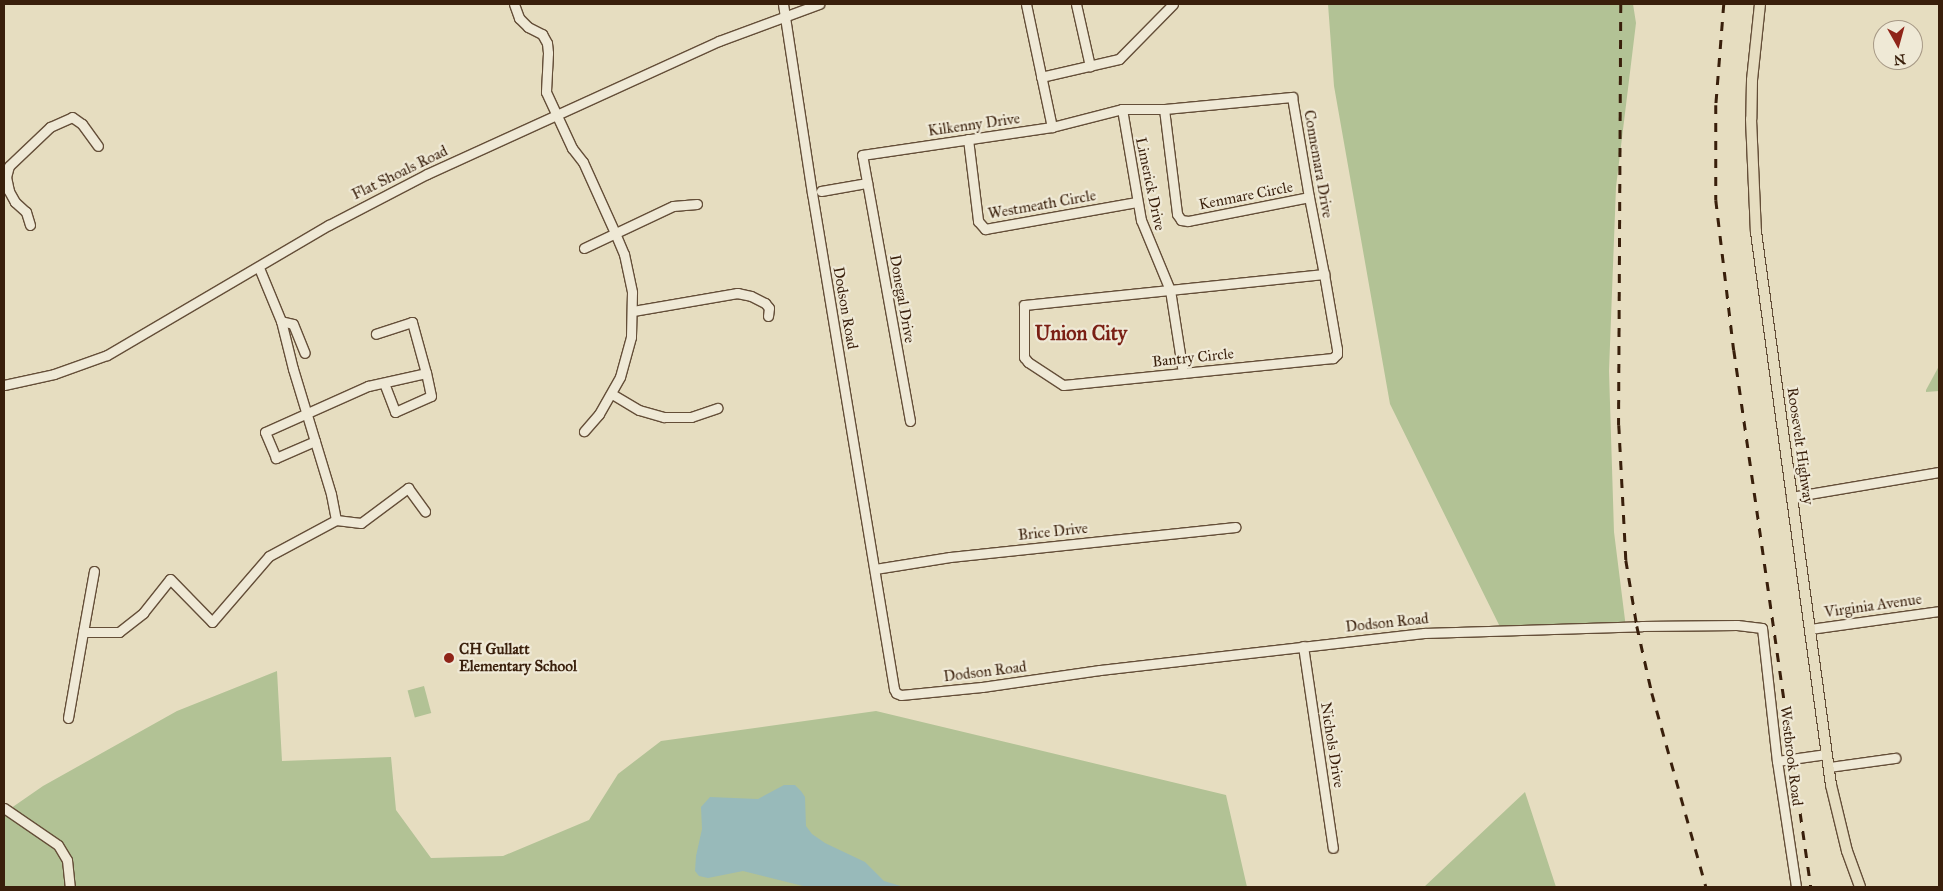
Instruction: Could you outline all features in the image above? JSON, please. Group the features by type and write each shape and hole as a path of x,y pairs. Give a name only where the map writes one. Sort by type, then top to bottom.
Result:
{"main road":[{"name":"Roosevelt Highway","path":"1760,4 1751,110 1754,204 1829,767 1838,816 1860,887"}],"street":[{"path":"514,4 519,18 528,27 542,34 546,43 548,53 546,92 572,148 583,162 615,233 629,271 633,311 629,351 612,394 584,431"},
{"name":"Dodson Road","path":"783,4 783,16 894,689 901,695 982,687 1100,670 1424,633 1642,626 1738,625 1762,628"},
{"name":"Flat Shoals Road","path":"4,385 54,374 107,355 372,202 718,41 804,6 819,4"},
{"path":"1026,4 1052,127"},
{"path":"1076,4 1090,66"},
{"path":"1041,77 1124,56 1173,4"},
{"name":"Connemara Drive","path":"1164,109 1292,97 1324,274"},
{"name":"Kilkenny Drive","path":"867,183 862,155 1052,127 1122,109 1164,109"},
{"name":"Limerick Drive","path":"1122,109 1137,202 1146,236 1170,290 1183,373"},
{"name":"Kenmare Circle","path":"1164,109 1177,214 1181,220 1188,221 1309,197"},
{"path":"30,225 26,212 15,202 9,191 6,177 6,162 50,127 72,117 82,124 98,146"},
{"name":"Westmeath Circle","path":"968,139 978,221 985,230 1137,202"},
{"path":"821,191 867,183"},
{"name":"Donegal Drive","path":"867,183 910,421"},
{"path":"584,248 673,206 697,204"},
{"path":"259,268 281,321 332,494 336,520"},
{"name":"Bantry Circle","path":"1324,274 1337,349 1333,358 1063,385 1028,362 1024,357 1024,305 1170,290 1324,274"},
{"path":"633,311 737,293 751,296 765,303 769,308 768,316"},
{"path":"281,321 293,324 305,353"},
{"path":"376,334 412,322 431,396 395,412 384,383"},
{"path":"315,441 276,458 265,432 368,386 426,373"},
{"path":"612,394 639,410 664,417 691,417 717,408"},
{"path":"1792,497 1939,472"},
{"path":"83,632 118,632 143,613 170,579 212,622 269,556 336,520 361,523 408,488 425,512"},
{"name":"Brice Drive","path":"875,568 950,557 1235,527"},
{"path":"68,718 94,571"},
{"name":"Virginia Avenue","path":"1810,629 1939,611"},
{"name":"Westbrook Road","path":"1762,628 1777,761 1796,887"},
{"name":"Nichols Drive","path":"1303,646 1333,848"},
{"path":"1777,761 1827,754"},
{"path":"1829,767 1894,758"},
{"path":"4,808 58,845 67,860 70,887"}],"green space":[{"path":"1328,4 1633,4 1636,23 1616,187 1609,371 1614,532 1626,628 1505,637 1390,404 1334,86"},
{"path":"1939,366 1939,391 1926,392 1926,390"},
{"path":"277,671 282,761 391,757 396,810 431,858 503,856 589,820 618,774 661,741 876,711 1226,795 1247,887 4,887 4,813 43,786 177,711"},
{"path":"424,686 431,713 415,717 408,690"},
{"path":"1525,792 1556,887 1424,887 1491,824"}],"water":[{"path":"784,785 795,785 805,797 806,826 812,834 825,843 865,862 884,881 904,887 807,887 743,871 708,878 699,876 695,871 702,829 701,807 710,797 758,799"}],"railway":[{"path":"1621,4 1619,425 1626,560 1637,626 1652,693 1706,887"},
{"path":"1724,4 1716,105 1716,200 1734,350 1811,887"}],"place":[{"name":"CH Gullatt Elementary School","path":"449,658"}],"district":[{"name":"Union City","path":"1081,333"}]}
